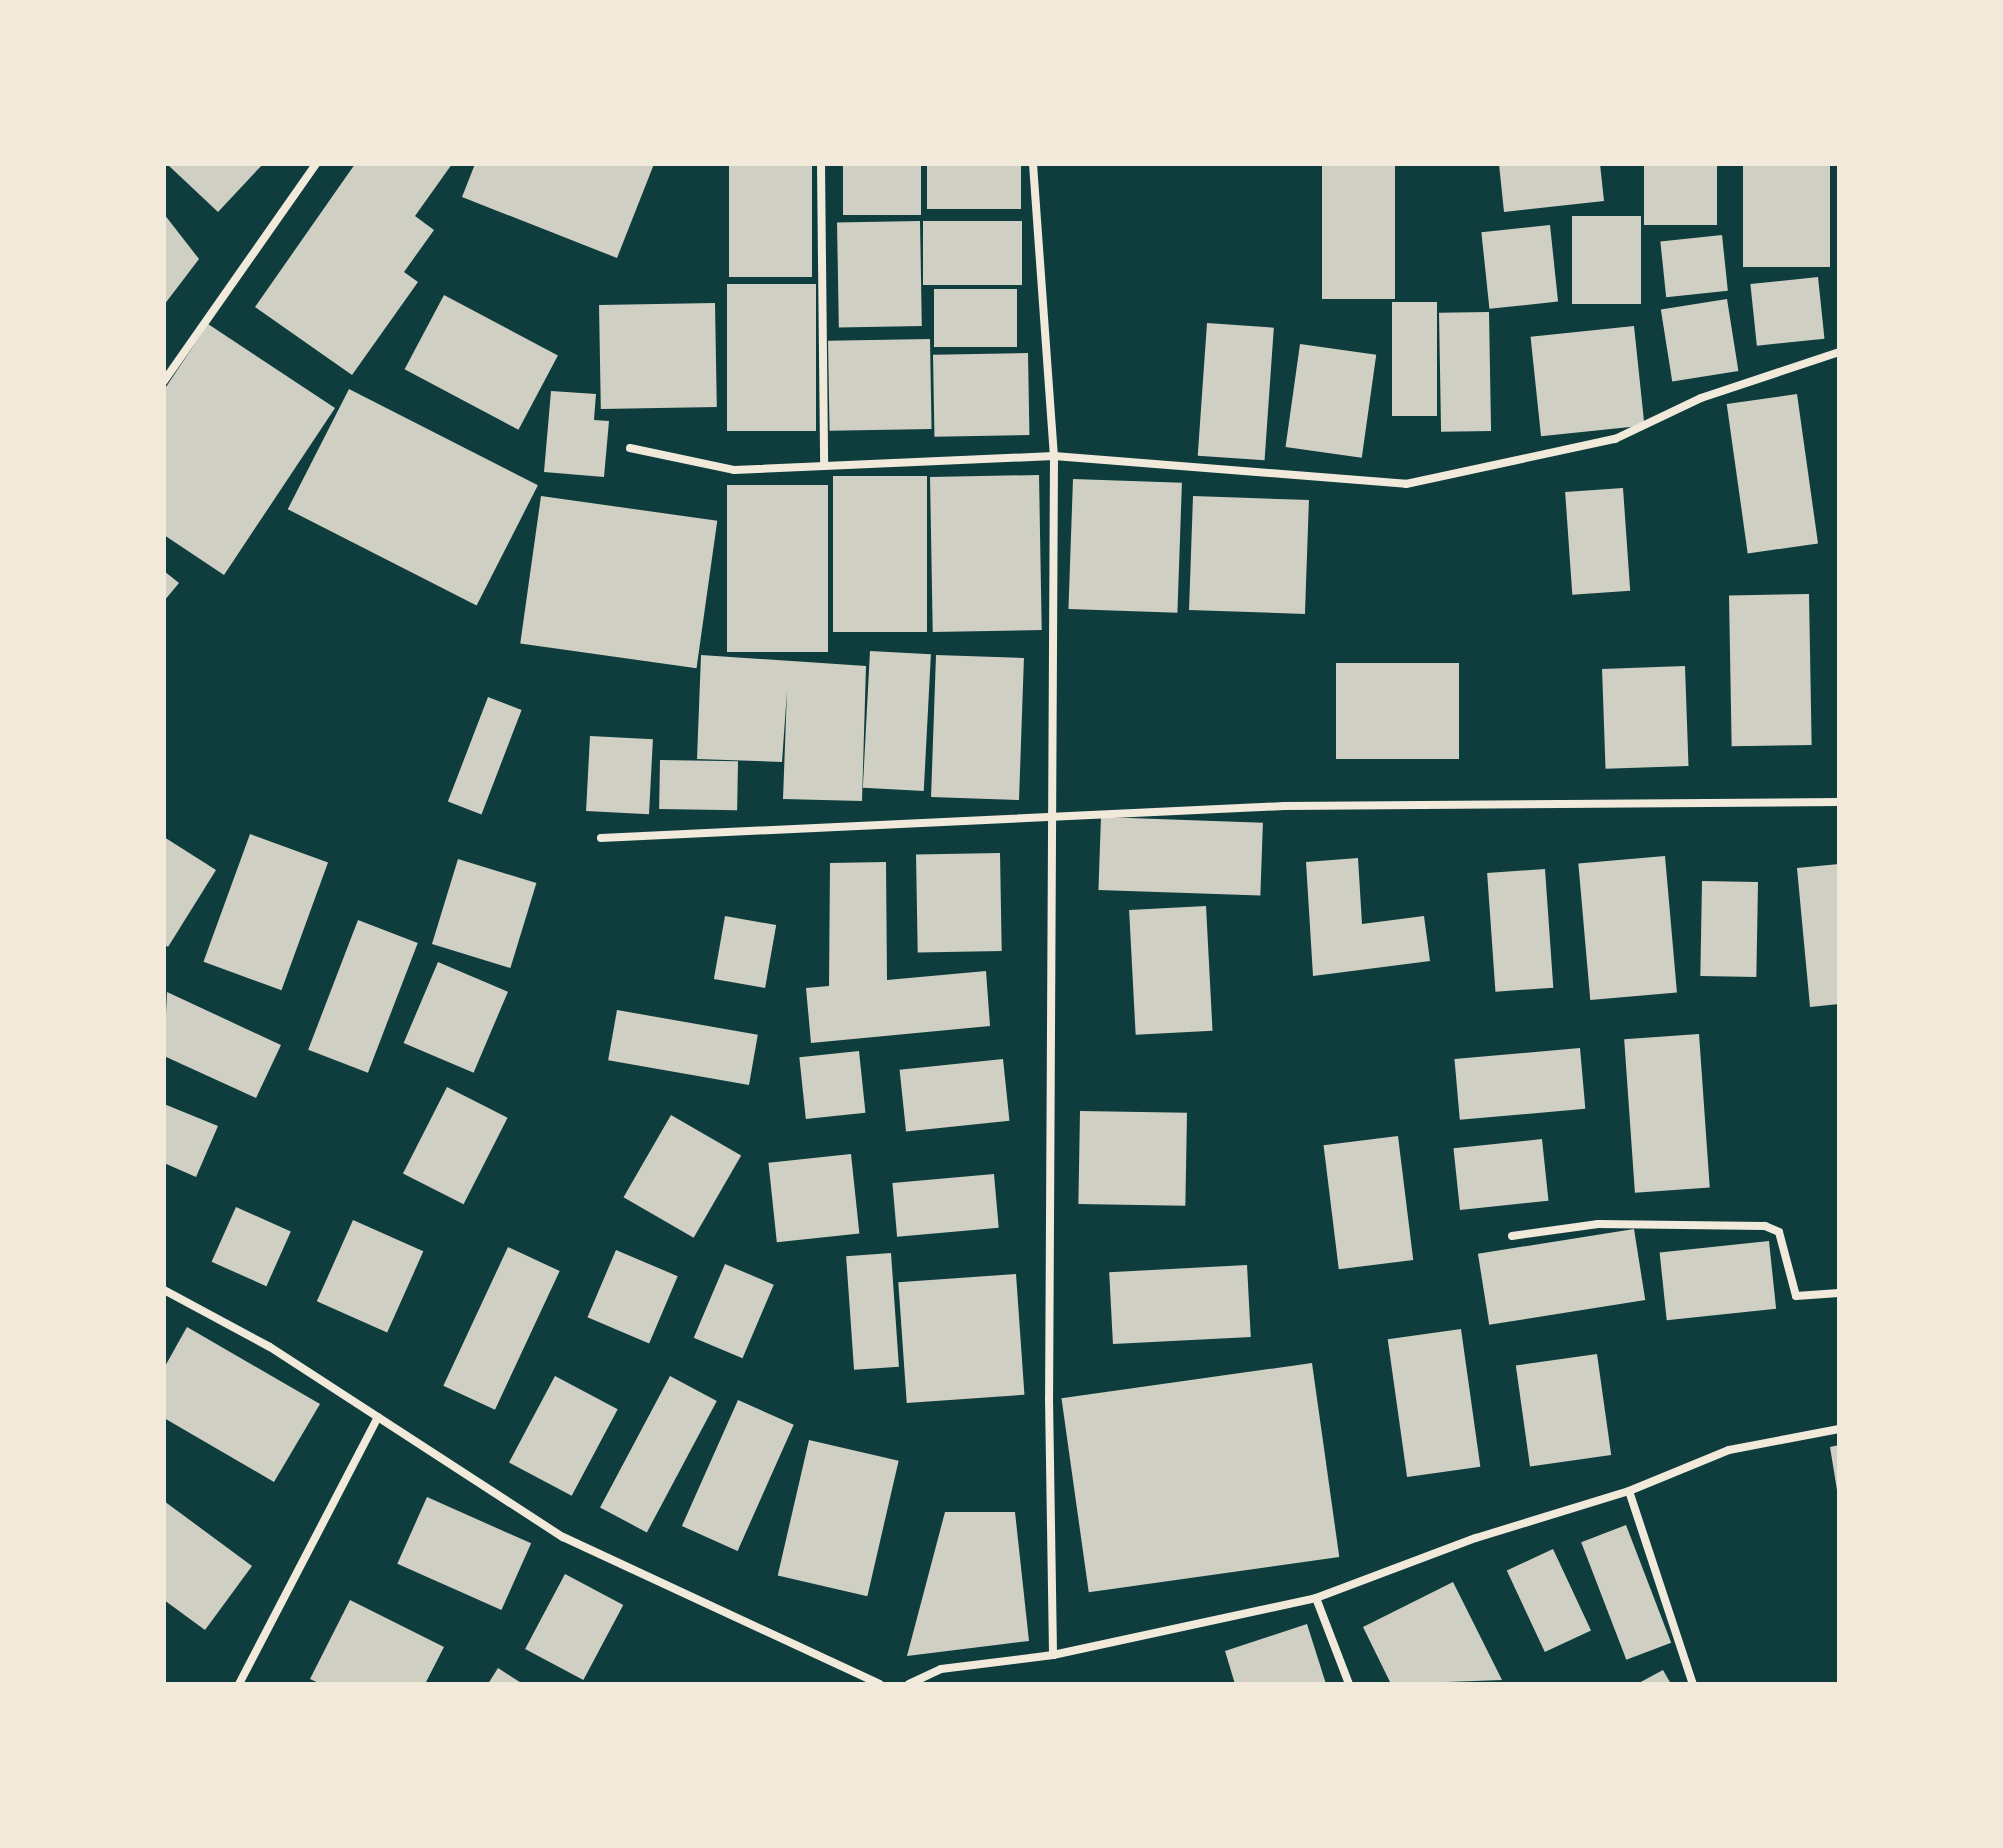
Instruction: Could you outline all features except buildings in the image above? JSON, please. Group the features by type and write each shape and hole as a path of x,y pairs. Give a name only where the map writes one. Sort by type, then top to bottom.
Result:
{"street":[{"path":"164,381 316,164"},
{"path":"821,164 824,463"},
{"path":"1033,164 1054,456 1053,1655"},
{"path":"630,448 717,469 1054,456 1406,484 1615,439 1701,398 1839,352"},
{"path":"601,838 1284,806 1839,802"},
{"path":"1512,1236 1598,1224 1765,1226 1779,1232 1796,1296 1839,1293"},
{"path":"164,1290 270,1347 563,1537 880,1684"},
{"path":"239,1684 378,1417"},
{"path":"909,1684 941,1669 1053,1655 1316,1598 1476,1538 1629,1491 1729,1450 1839,1429"},
{"path":"1629,1491 1693,1684"},
{"path":"1316,1598 1349,1684"}]}
